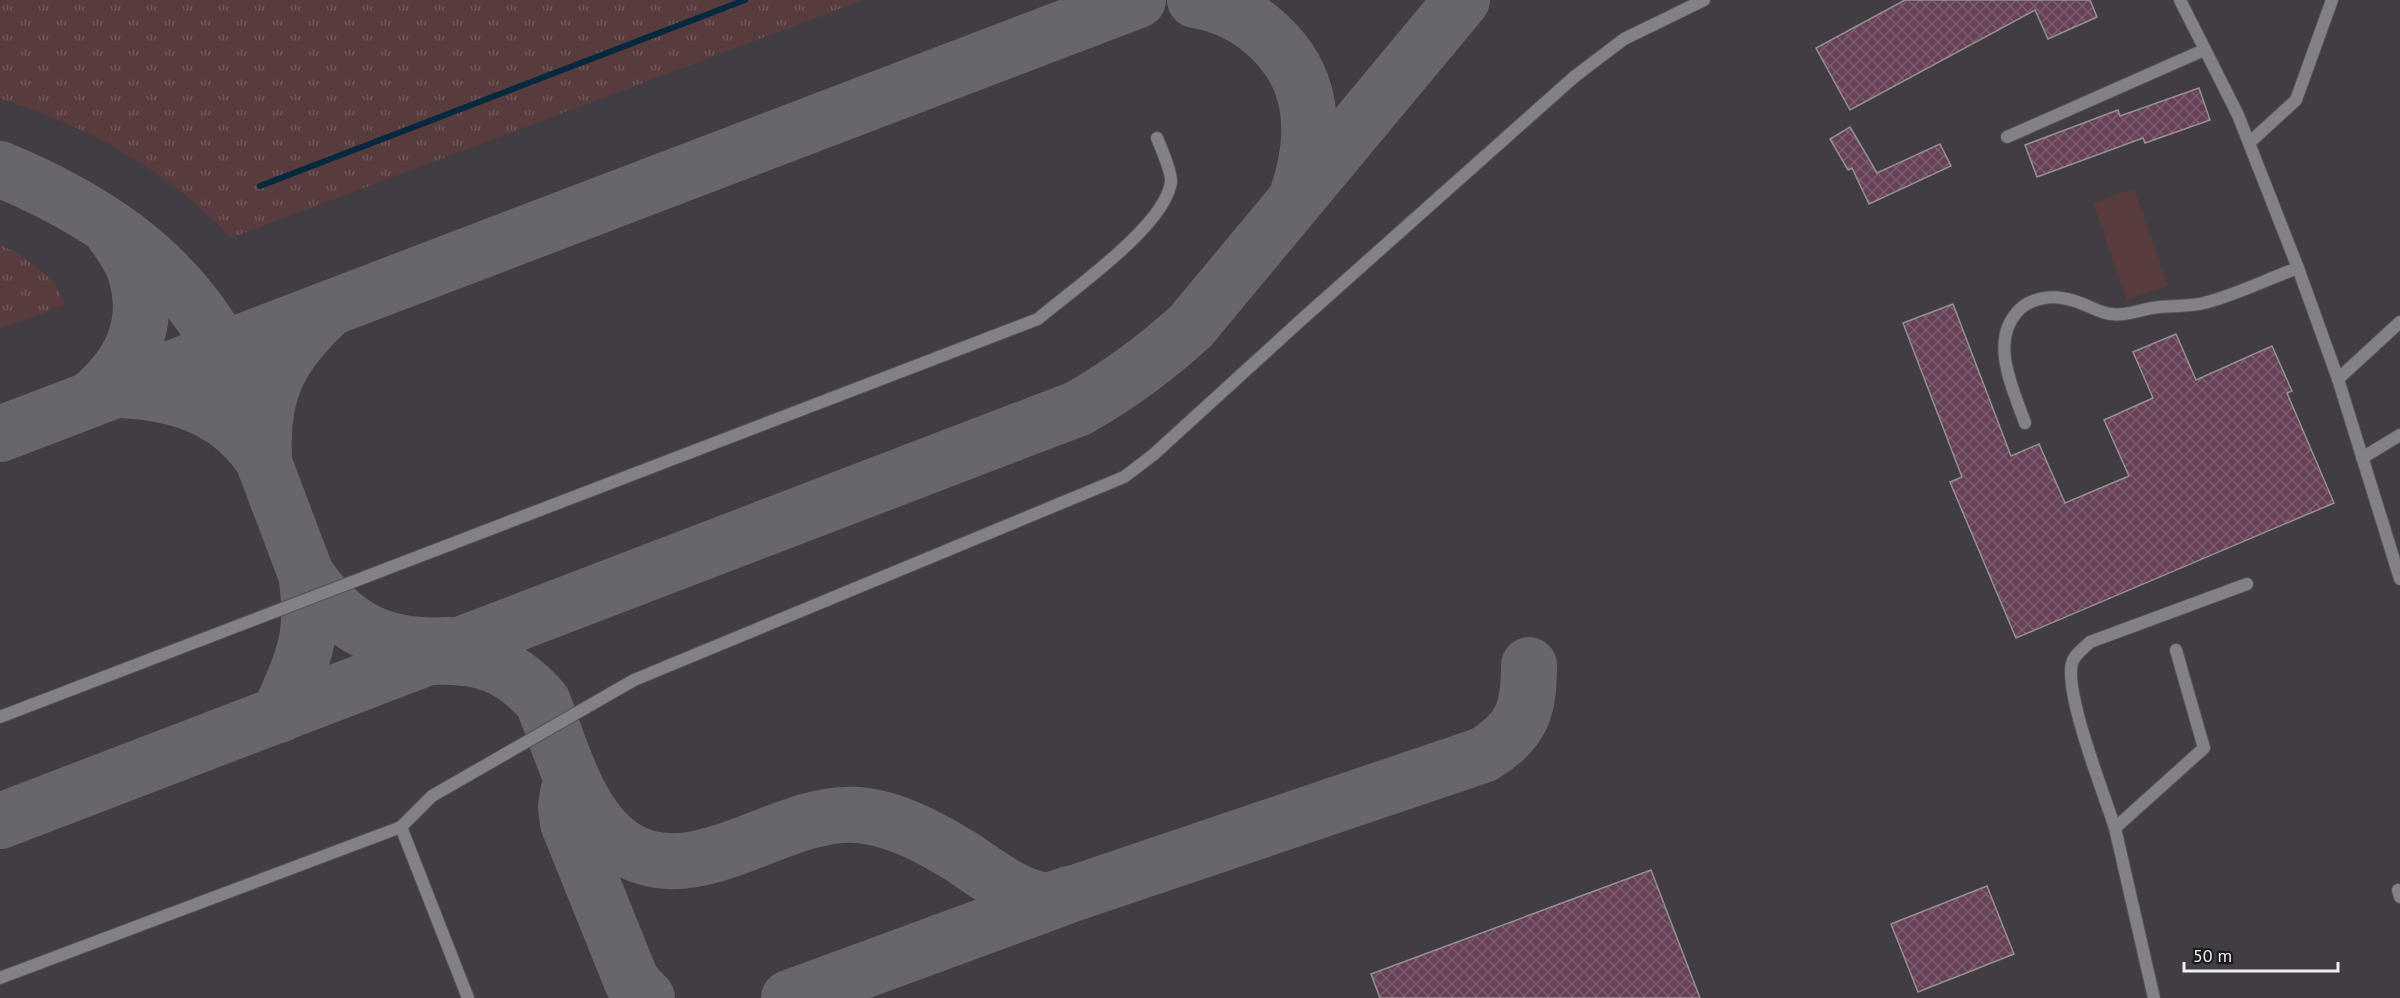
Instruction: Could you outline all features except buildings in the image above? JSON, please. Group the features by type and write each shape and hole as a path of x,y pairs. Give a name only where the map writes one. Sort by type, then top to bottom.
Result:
{"lane":[{"path":"0,978 400,827 432,796 634,680 1124,477 1153,455 1300,321 1589,65 1624,39 1704,0"},
{"path":"2180,0 2238,116 2298,267 2338,379 2400,579"},
{"path":"2248,143 2296,100 2332,0"},
{"path":"2007,137 2204,50"},
{"path":"0,717 1038,319 1141,233 1162,207 1171,180 1157,138"},
{"path":"2025,423 2007,372 2003,341 2012,318 2031,301 2044,298 2067,298 2103,314 2123,314 2158,307 2192,306 2207,303 2298,267"},
{"path":"2338,379 2400,322"},
{"path":"2362,458 2400,435"},
{"path":"2154,998 2115,828 2074,703 2070,675 2073,660 2090,642 2247,584"},
{"path":"2115,828 2204,748 2176,650"},
{"path":"400,827 468,998"}],"shaded area":[{"path":"0,0 2400,0 2400,998 0,998"}],"green space":[{"path":"0,0 863,0 231,238 181,192 154,171 125,153 64,122 0,99"},
{"path":"2134,188 2168,286 2127,300 2093,203"},
{"path":"0,245 18,253 54,281 65,305 0,329"}],"waterway":[{"path":"260,186 745,0"}],"taxiway":[{"path":"0,434 1138,0"},
{"path":"1195,0 1233,12 1251,22 1281,49 1293,66 1301,84 1309,116 1306,164 1296,199"},
{"path":"0,821 1079,408 1138,370 1191,326 1462,0"},
{"path":"0,169 65,200 124,237 175,283 198,311 218,341 306,574 309,614 305,647 279,715"},
{"path":"91,399 117,373 134,344 139,328 141,311 136,274 113,233"},
{"path":"264,452 266,409 278,374 286,357 327,311"},
{"path":"118,390 159,394 197,405 231,424 259,454"},
{"path":"306,574 335,609 350,622 367,632 405,643 450,645"},
{"path":"433,657 466,658 494,665 507,671 531,689 543,702 564,761 594,818 607,834 623,847 651,859 680,861 709,856 799,824 829,817 858,815 886,820 925,836 1025,895 1047,900 1069,894"},
{"path":"789,998 1072,894 1483,755 1507,737 1521,718 1529,681 1529,665"},
{"path":"568,793 566,807 568,823 632,982 647,998"}]}
